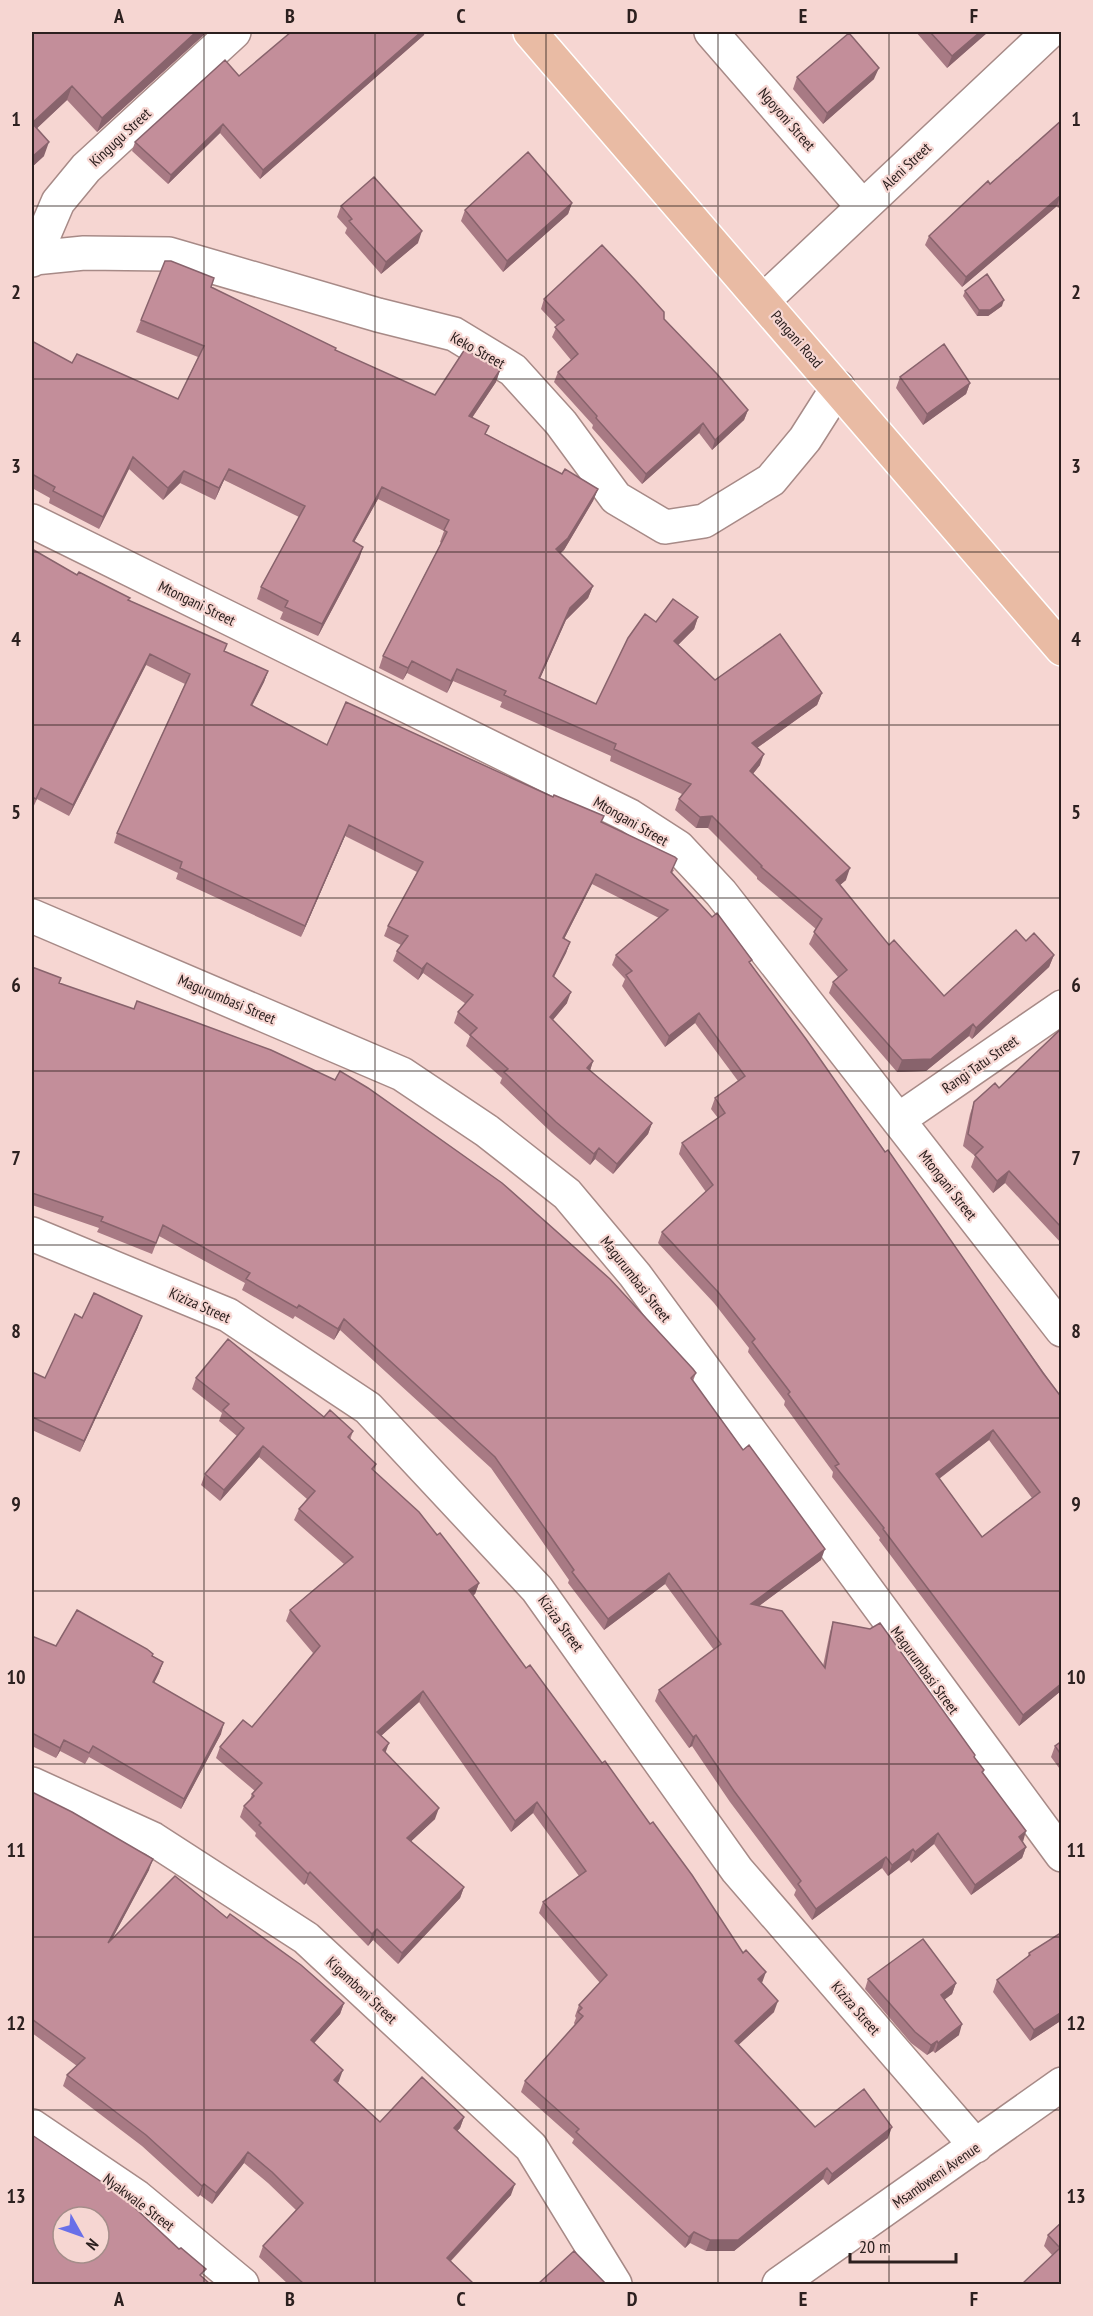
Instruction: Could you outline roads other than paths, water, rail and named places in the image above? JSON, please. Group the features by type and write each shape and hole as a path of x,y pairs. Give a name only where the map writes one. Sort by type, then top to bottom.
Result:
{"main road":[{"name":"Pangani Road","path":"530,32 1062,649"}],"street":[{"name":"Kingugu Street","path":"33,259 58,202 86,168 234,32"},
{"name":"Ngoyoni Street","path":"711,32 863,207"},
{"name":"Aleni Street","path":"764,301 1049,32"},
{"name":"Keko Street","path":"33,259 84,253 169,254 368,312 454,334 513,370 561,423 616,498 665,527 704,520 771,480 805,439 838,387"},
{"name":"Mtongani Street","path":"32,521 630,816 678,847 721,893 1062,1330"},
{"name":"Magurumbasi Street","path":"32,916 402,1074 488,1131 567,1194 635,1275 1062,1855"},
{"name":"Rangi Tatu Street","path":"898,1120 1062,1007"},
{"name":"Kiziza Street","path":"32,1234 228,1315 368,1408 537,1589 737,1870 976,2146"},
{"name":"Kigamboni Street","path":"32,1784 153,1839 306,1938 531,2147 615,2284"},
{"name":"Msambweni Avenue","path":"779,2284 1062,2084"},
{"name":"Nyakwale Street","path":"32,2126 137,2197 242,2284"}]}
